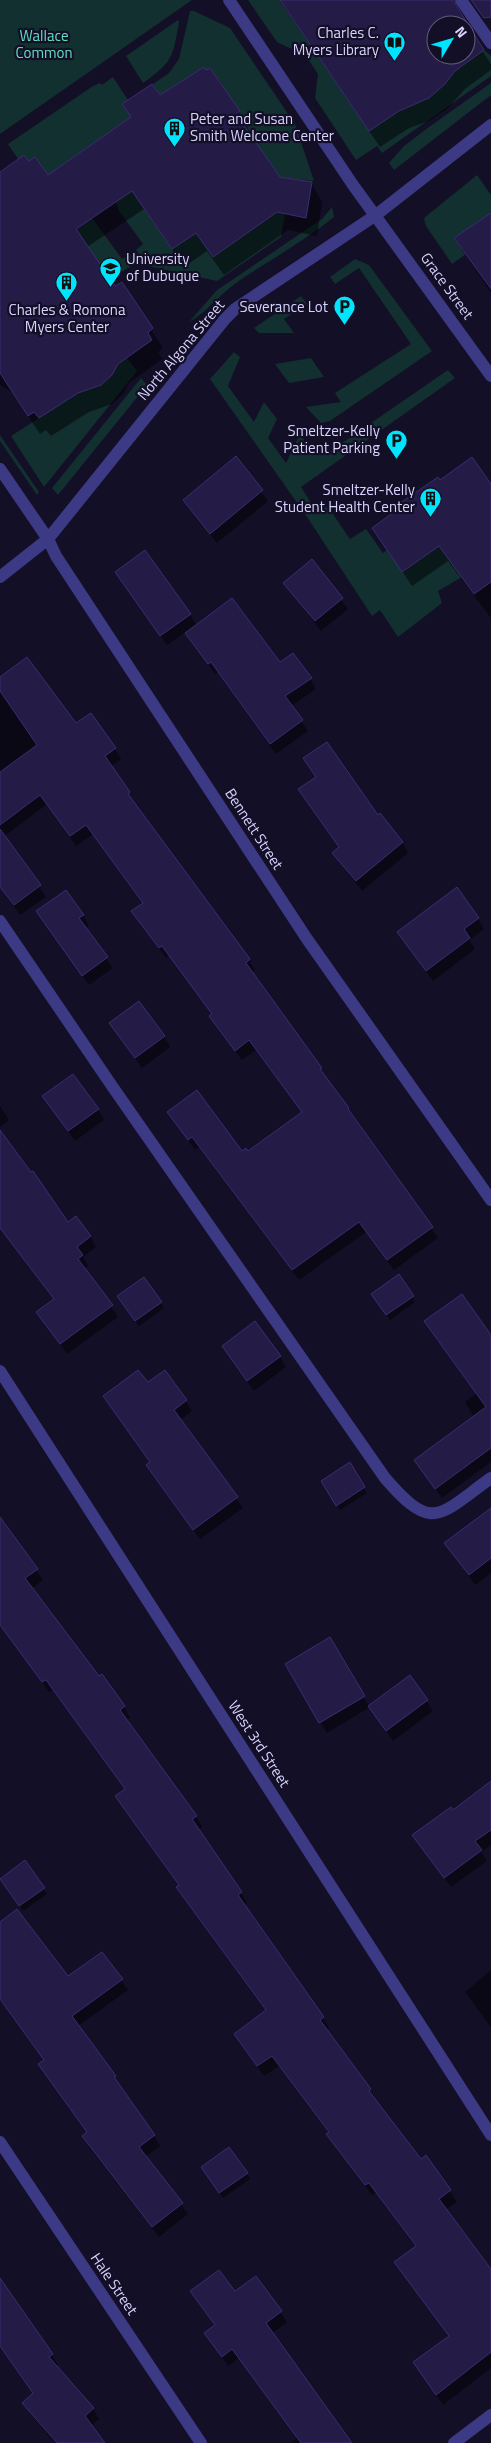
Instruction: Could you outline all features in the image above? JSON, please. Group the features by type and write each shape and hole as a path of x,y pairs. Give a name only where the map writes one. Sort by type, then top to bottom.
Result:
{"street":[{"name":"Grace Street","path":"229,0 353,185 491,376"},
{"path":"461,0 491,43"},
{"name":"North Algona Street","path":"0,577 48,539 225,319 250,298 376,215 491,125"},
{"name":"Bennett Street","path":"0,469 48,539 56,556 307,939 486,1183 491,1200"},
{"path":"0,920 140,1127 386,1478 404,1499 425,1514 434,1514 446,1510 491,1478"},
{"name":"West 3rd Street","path":"0,1371 491,2135"},
{"name":"Hale Street","path":"0,2142 200,2443"},
{"path":"454,2443 491,2416"}],"green space":[{"name":"Wallace Common","path":"0,0 192,0 0,134"},
{"path":"248,0 280,0 369,131 391,115 417,103 440,89 458,67 476,65 476,56 484,50 491,56 491,76 382,153 377,146 356,160 315,98 318,74 306,56 277,42"},
{"path":"190,11 194,11 230,28 295,124 314,181 280,177 236,114 222,84 210,68 206,71 204,67 160,95 153,84 169,73 179,59"},
{"path":"178,20 175,43 170,58 160,70 143,83 126,56"},
{"path":"113,77 128,100 122,105 131,117 48,175 35,157 29,161 24,155 18,159 8,144 93,86 100,83 102,85"},
{"path":"491,83 491,95 394,170 389,163 404,146"},
{"path":"477,175 491,195 491,213 454,238 465,255 452,264 426,226 424,218"},
{"path":"132,191 172,249 196,233 213,257 276,212 285,214 281,237 217,281 148,266 136,250 143,244 119,211 116,202"},
{"path":"332,207 334,217 236,283 189,322 217,290 322,219"},
{"path":"92,218 122,259 130,254 136,263 110,279 76,229"},
{"path":"355,259 369,265 432,351 330,421 321,423 306,407 341,402 335,393 411,344 359,268 335,284 330,277"},
{"path":"301,296 307,304 284,319 294,333 259,333 254,328"},
{"path":"234,352 240,357 228,386 254,422 264,402 277,419 268,438 286,463 300,434 310,449 322,455 326,454 448,370 455,378 301,487 315,509 328,507 350,539 366,529 383,553 387,550 403,572 452,537 491,529 449,559 462,577 438,591 442,603 398,637 380,610 372,616 307,517 210,379"},
{"path":"127,358 137,371 44,487 11,436 78,393 101,385 112,375 118,364"},
{"path":"311,358 324,377 289,383 275,364"},
{"path":"141,378 147,385 58,495 52,488"},
{"path":"0,435 39,492 37,495 0,441"}],"building":[{"name":"Charles C. Myers Library","path":"280,0 453,0 462,15 426,15 426,65 463,65 429,98 399,111 369,131"},
{"path":"471,0 491,0 491,17 484,18"},
{"name":"Charles C. Myers Library","path":"476,37 484,50 476,56"},
{"path":"204,67 206,70 210,68 240,111 236,114 280,177 312,182 306,218 277,212 213,257 196,233 172,249 132,191 76,229 115,286 122,282 153,328 148,333 152,340 118,364 112,375 101,385 78,393 39,418 34,412 28,416 0,373 0,172 24,155 29,161 35,157 48,175 131,117 122,104 152,84 160,95"},
{"path":"491,213 491,289 454,238"},
{"path":"236,456 263,490 210,534 183,500"},
{"name":"Smeltzer-Kelly Student Health Center","path":"472,457 491,484 491,582 474,594 439,546 402,572 372,528 398,509 396,506 438,477 440,480"},
{"path":"145,550 191,614 160,636 115,572"},
{"path":"312,559 343,598 315,621 283,583"},
{"path":"232,598 280,662 293,653 312,678 285,696 303,720 270,744 211,662 208,664 185,633"},
{"path":"27,657 76,723 91,713 116,748 105,756 130,792 128,794 250,959 246,963 433,1227 387,1260 359,1222 292,1270 192,1137 188,1140 167,1112 197,1090 242,1151 246,1148 248,1151 302,1112 249,1040 235,1051 209,1016 212,1014 162,946 159,948 131,911 143,903 86,825 70,836 40,795 0,825 0,772 37,745 0,691 0,677"},
{"path":"327,742 378,815 380,813 403,842 356,881 332,853 339,847 298,789 316,777 303,758"},
{"path":"0,829 41,885 14,905 0,887"},
{"path":"457,887 479,918 464,929 470,938 426,971 397,932"},
{"path":"66,890 84,915 79,918 108,957 82,976 36,911"},
{"path":"139,1001 165,1036 135,1058 109,1023"},
{"path":"73,1074 99,1109 68,1131 42,1096"},
{"path":"0,1130 31,1172 33,1171 68,1222 76,1216 91,1236 77,1247 83,1255 78,1259 113,1305 60,1344 36,1312 54,1299 0,1228"},
{"path":"399,1274 414,1296 386,1315 371,1294"},
{"path":"144,1277 162,1302 135,1321 117,1296"},
{"path":"462,1294 491,1335 491,1448 435,1489 414,1460 486,1407 424,1321"},
{"path":"255,1321 281,1356 247,1381 222,1346"},
{"path":"138,1370 148,1382 165,1370 187,1400 174,1410 238,1497 193,1530 146,1465 150,1462 103,1396"},
{"path":"350,1462 365,1487 336,1506 321,1481"},
{"path":"491,1508 491,1558 469,1575 444,1543"},
{"path":"0,1517 38,1569 25,1578 99,1676 102,1674 125,1706 120,1710 197,1816 192,1819 242,1892 238,1895 324,2017 320,2020 371,2089 369,2091 421,2159 426,2155 451,2190 439,2199 491,2269 491,2352 436,2395 413,2362 449,2336 394,2262 416,2246 369,2183 365,2185 326,2134 329,2132 272,2056 257,2066 234,2034 266,2010 176,1887 179,1885 115,1796 125,1789 46,1680 42,1682 0,1625"},
{"path":"330,1637 365,1696 319,1723 285,1664"},
{"path":"410,1675 428,1700 386,1731 368,1706"},
{"path":"491,1781 491,1830 475,1841 482,1850 444,1878 412,1835 451,1807 453,1810"},
{"path":"25,1860 45,1888 19,1906 0,1879"},
{"path":"17,1909 68,1976 102,1952 123,1979 72,2016 116,2076 114,2077 155,2135 139,2147 183,2203 152,2227 82,2136 87,2132 38,2064 44,2060 0,1999 0,1922"},
{"path":"229,2147 248,2173 219,2193 201,2167"},
{"path":"219,2270 235,2291 256,2276 282,2311 266,2323 352,2443 301,2443 232,2349 222,2357 204,2333 215,2325 190,2291"},
{"path":"0,2278 53,2354 49,2357 94,2408 85,2416 105,2443 57,2443 22,2403 33,2393 0,2346"}],"place":[{"name":"Charles C. Myers Library","path":"395,61"},
{"name":"Peter and Susan Smith Welcome Center","path":"174,147"},
{"name":"University of Dubuque","path":"110,287"},
{"name":"Charles & Romona Myers Center","path":"67,301"},
{"name":"Severance Lot","path":"344,326"},
{"name":"Smeltzer-Kelly Patient Parking","path":"396,459"},
{"name":"Smeltzer-Kelly Student Health Center","path":"431,518"}]}
